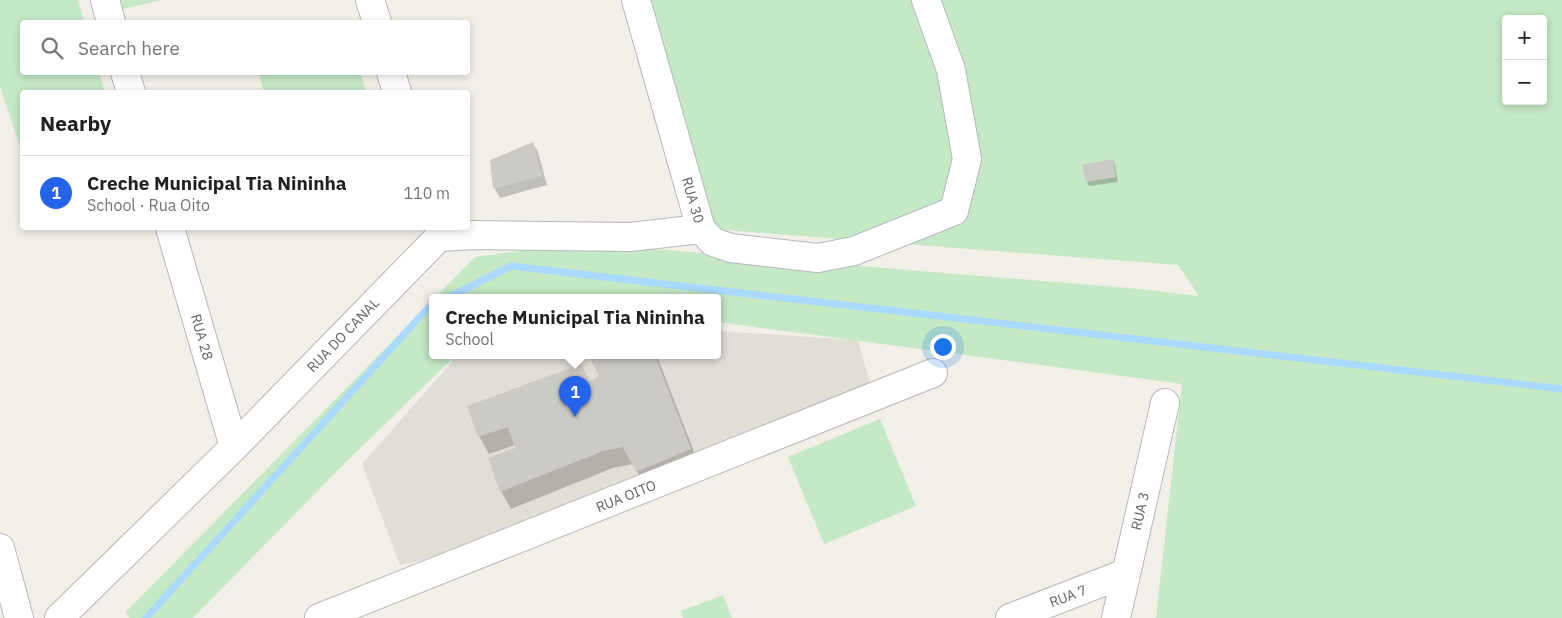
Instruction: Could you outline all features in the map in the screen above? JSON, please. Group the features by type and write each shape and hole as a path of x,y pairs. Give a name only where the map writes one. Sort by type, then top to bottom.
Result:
{"street":[{"path":"105,0 110,20"},
{"path":"370,0 375,20"},
{"name":"RUA 30","path":"636,0 702,229 714,242 730,248 818,258 854,251 954,211 967,159 951,70 926,0"},
{"path":"126,75 130,90"},
{"path":"392,75 396,90"},
{"name":"RUA DO CANAL","path":"59,618 234,447 438,232 475,235 630,237 702,229"},
{"name":"RUA 28","path":"171,230 234,447"},
{"name":"RUA OITO","path":"319,618 933,373"},
{"name":"RUA 3","path":"1116,618 1165,403"},
{"path":"0,548 19,618"},
{"name":"RUA 7","path":"1010,618 1126,573"}],"shaded area":[{"path":"721,331 858,340 874,397 420,561 400,565 362,464 454,359 721,359"}],"green space":[{"path":"0,0 78,0 83,20 20,20 20,75 100,75 104,90 20,90 20,147 0,86"},
{"path":"121,0 161,0 123,9"},
{"path":"645,0 1562,0 1562,618 1156,618 1182,384 721,322 721,294 439,294 475,257 580,243 1140,289 1199,296 1178,265 711,229"},
{"path":"260,75 361,75 365,90 263,90"},
{"path":"429,304 429,359 452,359 342,466 193,618 129,618 126,612"},
{"path":"880,419 916,506 824,544 788,457"},
{"path":"723,595 732,618 683,618 681,611"}],"building":[{"path":"533,142 542,176 493,189 490,160"},
{"path":"1113,159 1116,177 1086,182 1082,165"},
{"path":"590,359 656,359 691,449 636,472 623,447 603,451 500,492 488,458 515,448 508,427 478,437 467,406 581,364 590,381 599,376"}],"waterway":[{"path":"455,294 511,266 1562,389"},
{"path":"146,618 429,308"}],"place":[{"name":"Creche Municipal Tia Nininha","path":"575,417"}]}
